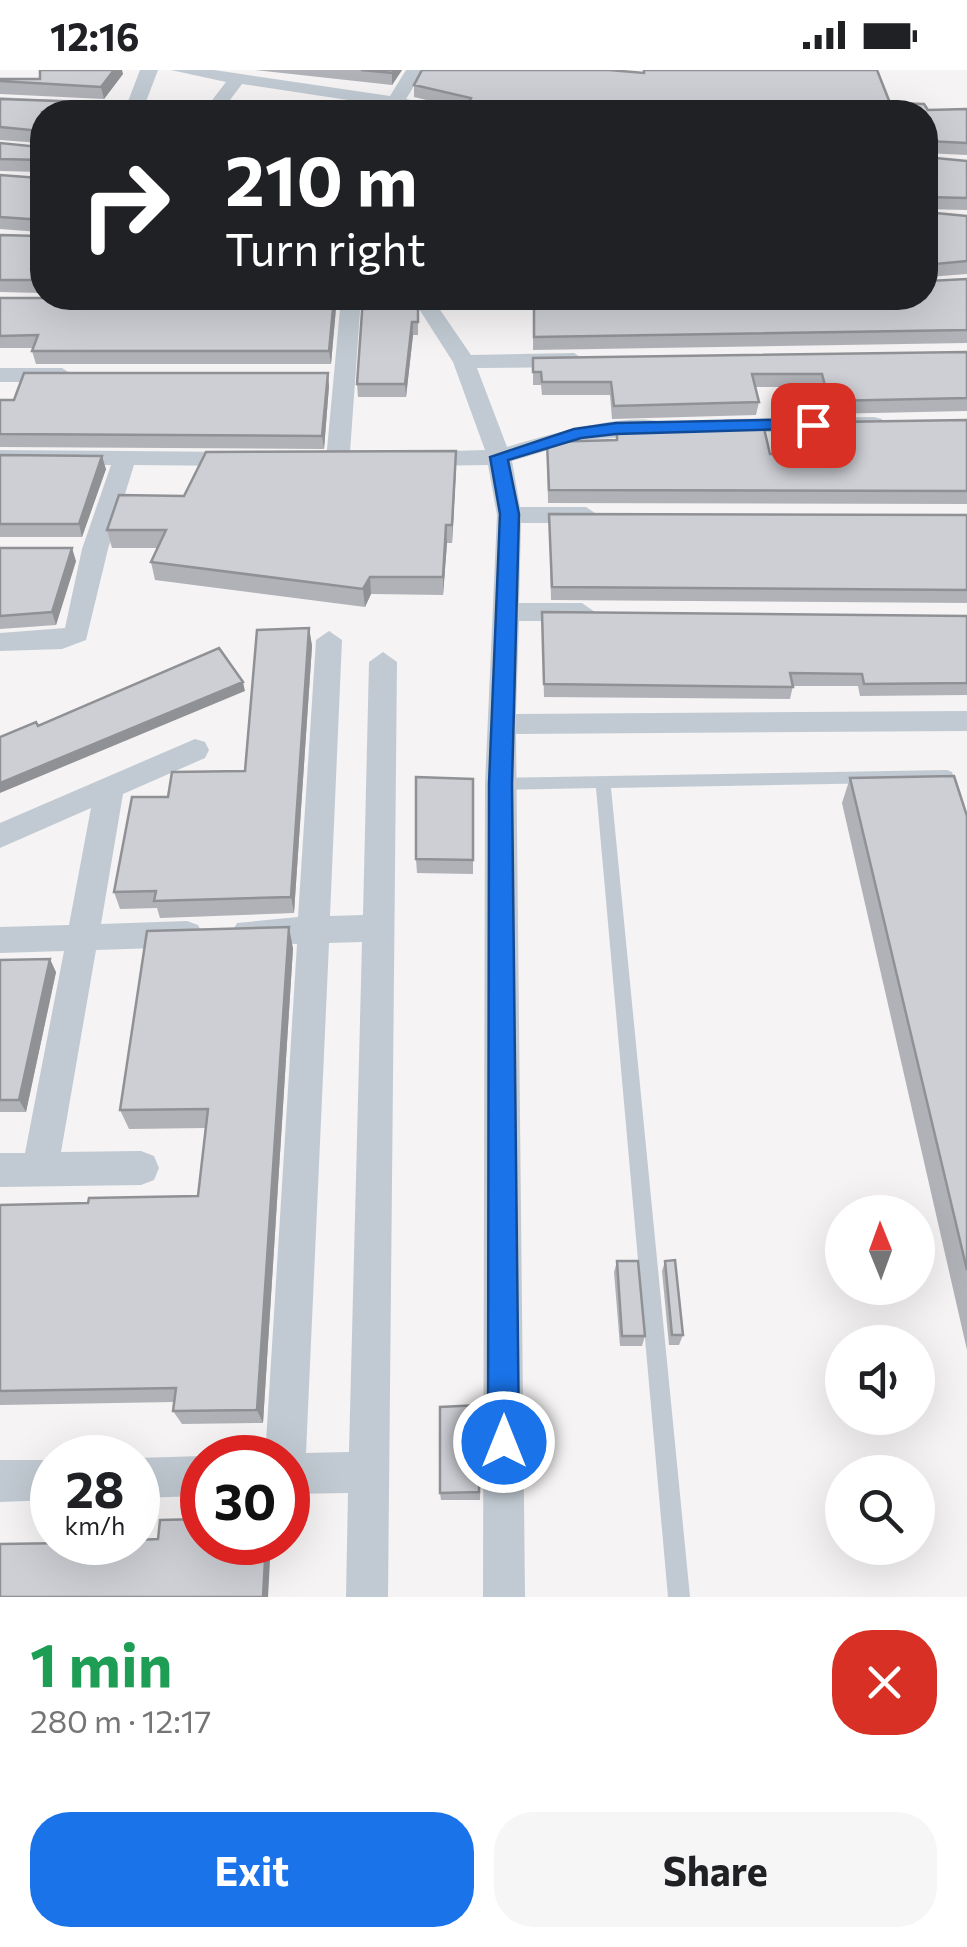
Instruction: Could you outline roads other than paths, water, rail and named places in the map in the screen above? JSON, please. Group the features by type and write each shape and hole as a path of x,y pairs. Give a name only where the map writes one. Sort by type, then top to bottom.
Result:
{"street":[{"path":"138,100 149,70"},
{"path":"180,70 374,100"},
{"path":"397,100 415,70"},
{"path":"221,100 236,80"},
{"path":"0,102 30,104"},
{"path":"349,310 336,375 328,460 499,457 580,433 890,423"},
{"path":"430,310 464,362 499,457 510,514 500,784 504,1597"},
{"path":"464,362 600,360"},
{"path":"0,375 77,375"},
{"path":"0,457 260,459"},
{"path":"0,642 62,640 78,633 86,549 125,458"},
{"path":"510,514 609,515"},
{"path":"505,612 601,613"},
{"path":"286,1435 329,640"},
{"path":"367,1597 383,662"},
{"path":"501,724 967,722"},
{"path":"0,836 195,750"},
{"path":"40,1170 110,786"},
{"path":"0,940 378,928"},
{"path":"0,1170 141,1168"},
{"path":"310,1473 369,1472"},
{"path":"0,1481 30,1480"}],"lane":[{"path":"500,784 947,776 957,808"},
{"path":"603,782 679,1597"}]}
